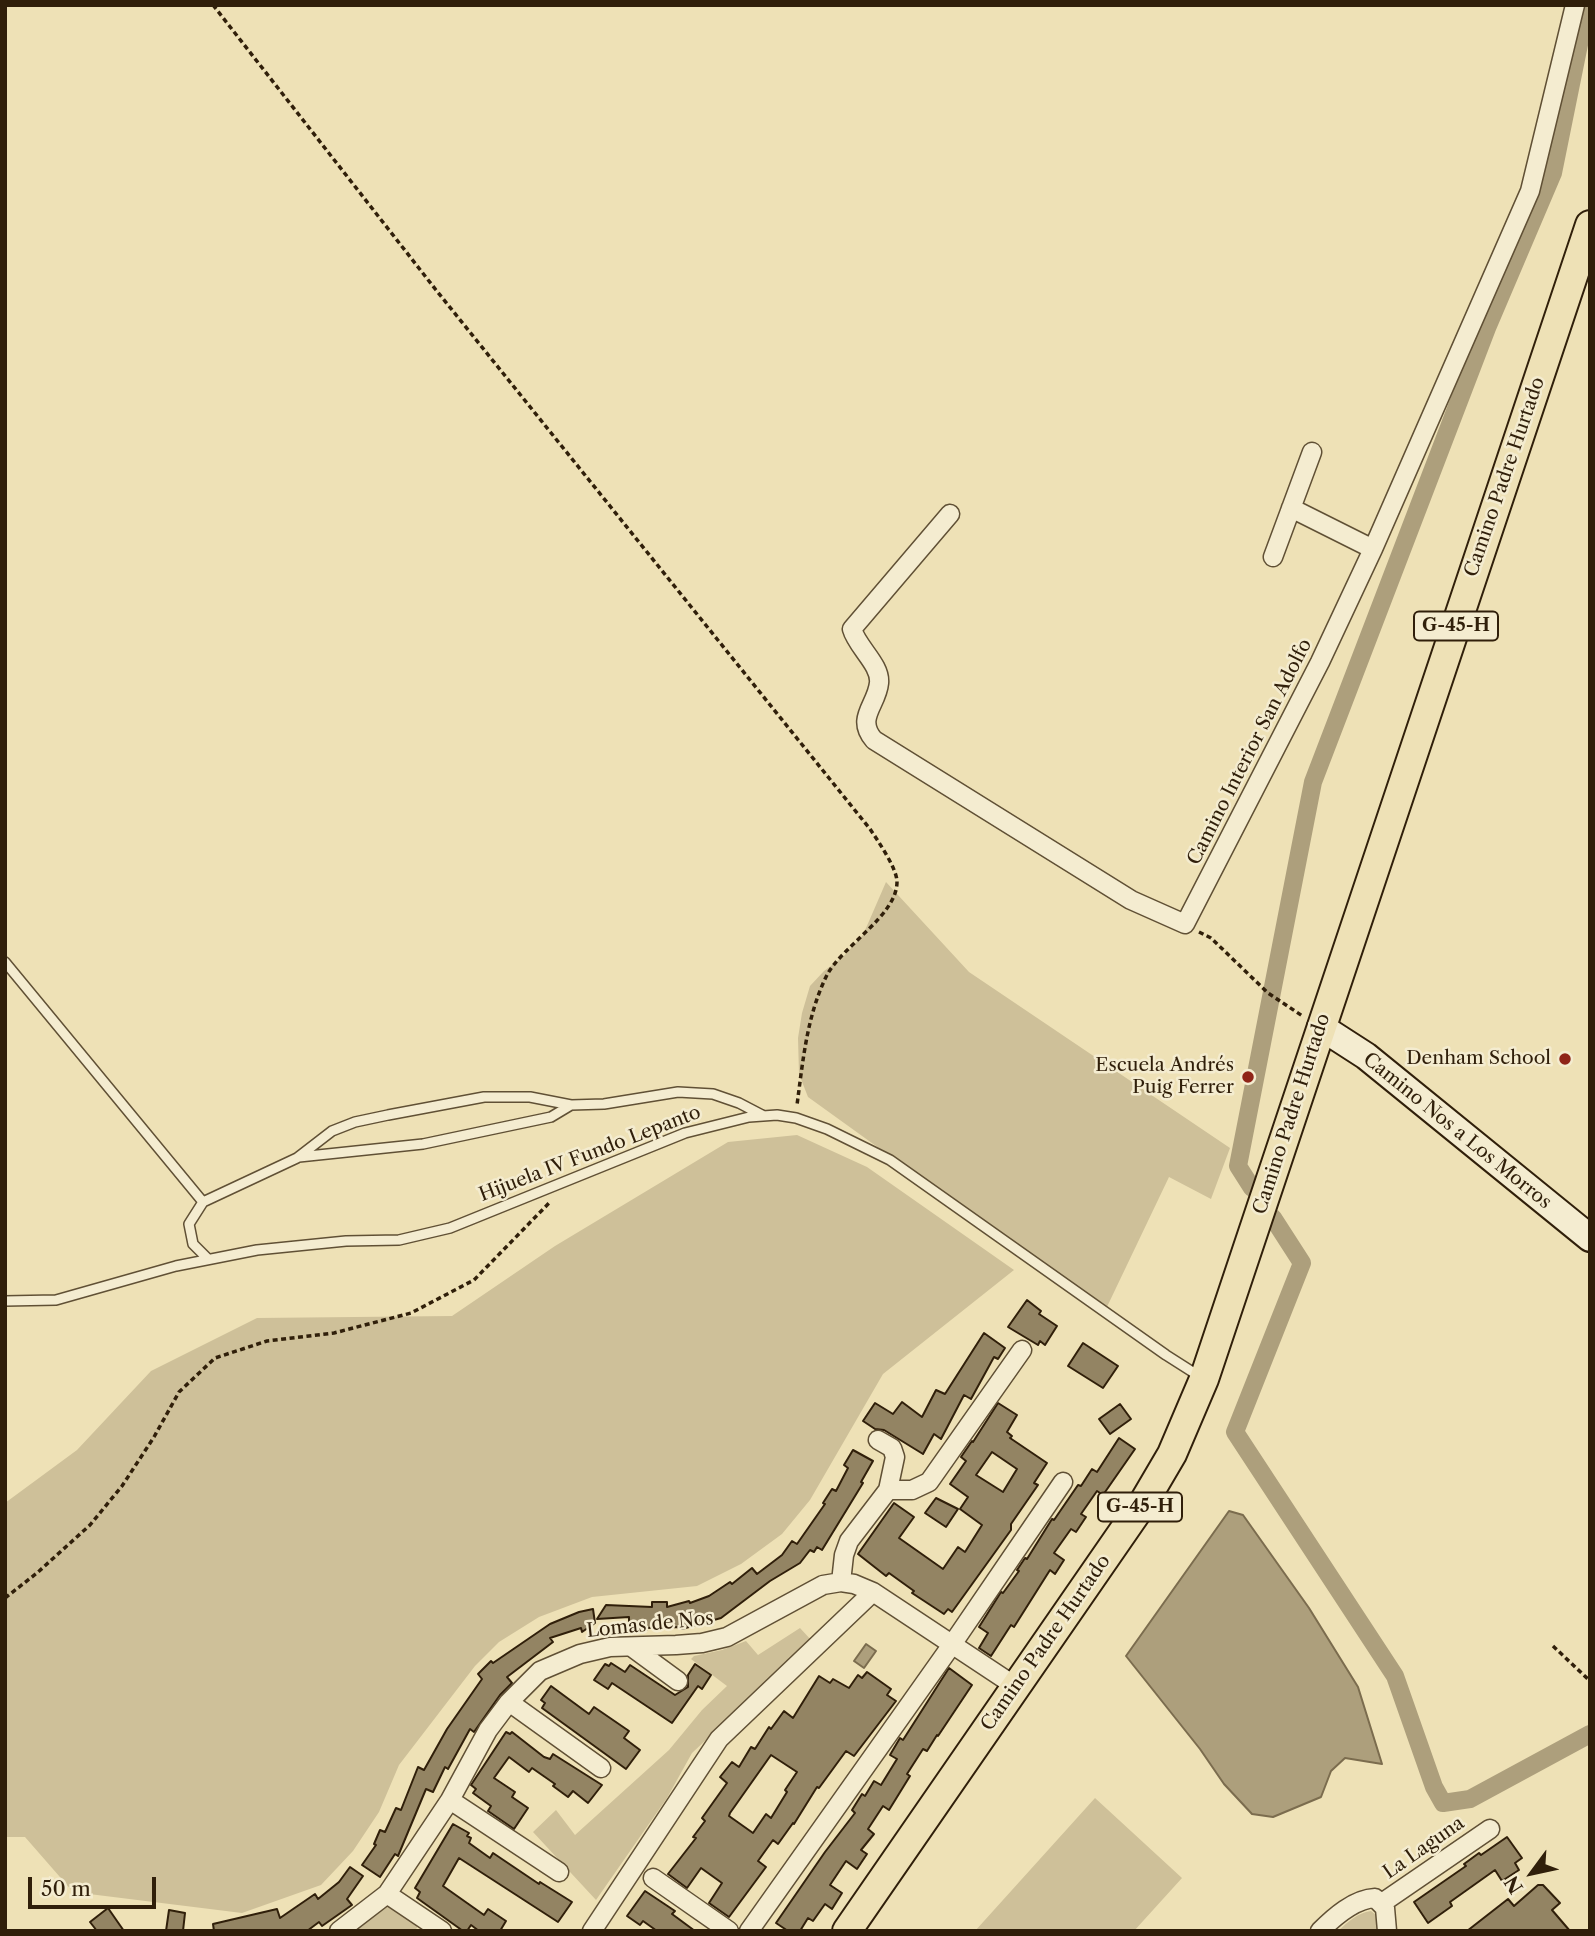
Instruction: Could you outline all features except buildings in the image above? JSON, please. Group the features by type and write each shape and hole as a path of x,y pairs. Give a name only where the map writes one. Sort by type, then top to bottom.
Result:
{"main road":[{"name":"Camino Padre Hurtado","path":"847,1931 1159,1477 1184,1429 1204,1379 1590,225"},
{"name":"Camino Nos a Los Morros","path":"1321,1027 1366,1056 1590,1238"}],"street":[{"name":"Camino Interior San Adolfo","path":"1185,925 1320,662 1373,549 1530,191 1575,5"},
{"path":"1273,557 1312,452"},
{"path":"1291,508 1373,549"},
{"path":"950,514 852,629 876,669 880,682 867,715 867,732 885,747 1130,900 1185,925"},
{"path":"888,1490 912,1490 929,1482 1022,1350"},
{"path":"878,1440 892,1448 895,1457 888,1490 849,1541 844,1555 841,1582 873,1592 1015,1686"},
{"path":"749,1931 951,1646 1063,1482"},
{"name":"Lomas de Nos","path":"340,1931 387,1894 450,1800 488,1730 509,1702 540,1671 561,1661 610,1647 702,1643 727,1637 806,1593 823,1585 841,1582"},
{"path":"592,1931 719,1739 873,1592"},
{"path":"633,1648 678,1681"},
{"path":"509,1702 601,1768"},
{"path":"450,1800 559,1871"},
{"name":"La Laguna","path":"1382,1903 1490,1829"},
{"path":"653,1878 729,1931"},
{"path":"387,1894 442,1931"},
{"name":"La Laguna","path":"1320,1931 1360,1901 1375,1898 1387,1912 1388,1931"}],"lane":[{"path":"5,962 203,1202"},
{"path":"208,1259 193,1244 189,1224 203,1202 298,1158 332,1131 355,1122 484,1097 530,1097 571,1105 604,1104 678,1092 713,1094 764,1116"},
{"path":"298,1158 423,1144 551,1117 571,1105"},
{"name":"Hijuela IV Fundo Lepanto","path":"5,1301 56,1300 98,1286 257,1250 346,1241 399,1240 450,1228 685,1133 719,1123 764,1116 796,1118 827,1129 890,1160 1204,1379"}],"path":[{"path":"213,5 444,301 870,829 882,849 897,883 892,902 830,970 820,990 812,1011 796,1118"},
{"path":"1185,925 1211,938 1268,993 1281,1002"},
{"path":"5,1598 90,1525 122,1486 179,1392 215,1358 267,1340 334,1333 411,1313 474,1280 572,1180"},
{"path":"1553,1646 1590,1681"}],"shaded area":[{"path":"886,882 969,972 1230,1148 1211,1199 1169,1177 1105,1311 808,1097 799,1074 798,1038 810,986 863,935"},
{"path":"797,1135 867,1167 1014,1270 883,1374 810,1500 782,1534 741,1564 697,1586 592,1597 539,1617 499,1642 475,1666 399,1765 379,1812 353,1851 321,1885 242,1913 73,1892 25,1837 5,1837 5,1503 77,1450 151,1371 257,1318 452,1316 555,1246 728,1142"},
{"path":"1229,1511 1243,1515 1309,1608 1358,1687 1382,1764 1345,1758 1331,1771 1321,1797 1273,1817 1252,1814 1224,1784 1200,1749 1126,1656"},
{"path":"800,1628 812,1641 692,1753 667,1798 596,1900 533,1832 556,1810 575,1835 669,1750 702,1710 727,1686 691,1659 694,1656 746,1641 758,1655"},
{"path":"866,1644 876,1651 864,1668 854,1661"},
{"path":"1095,1798 1182,1878 1134,1931 975,1931"},
{"path":"384,1903 418,1926 415,1931 348,1931"},
{"path":"1371,1911 1376,1915 1379,1931 1338,1931 1357,1916"}],"waterway":[{"path":"1252,1188 1238,1166 1313,782 1487,328 1553,173 1587,5"},
{"path":"1273,1218 1302,1263 1235,1432 1395,1676 1434,1787 1443,1803 1470,1799 1590,1734"}],"place":[{"name":"Denham School","path":"1565,1059"},
{"name":"Escuela Andrés Puig Ferrer","path":"1248,1077"}]}
